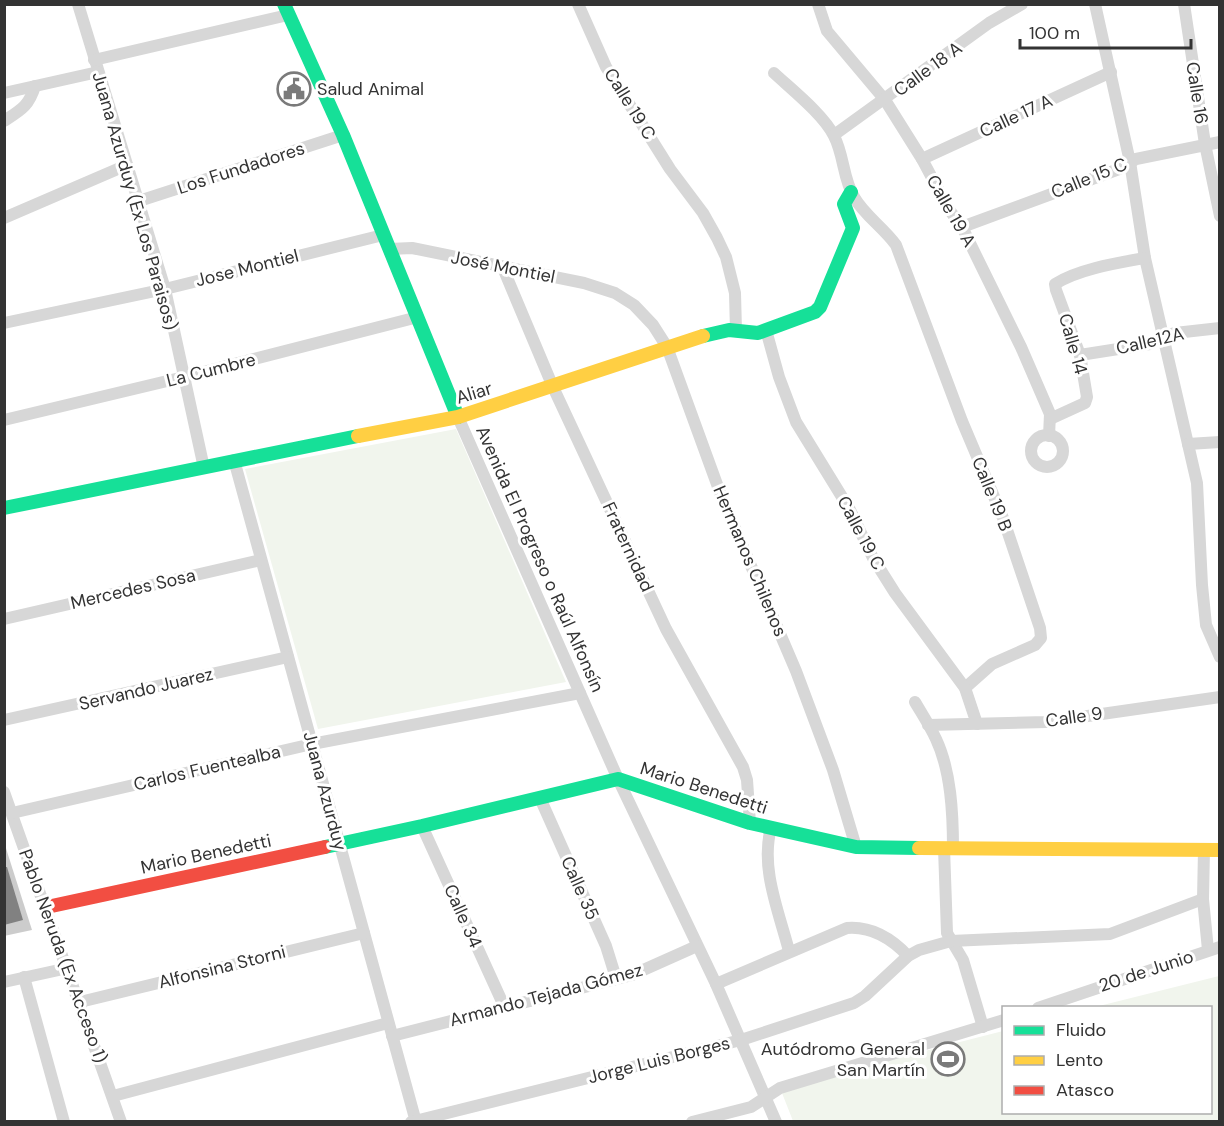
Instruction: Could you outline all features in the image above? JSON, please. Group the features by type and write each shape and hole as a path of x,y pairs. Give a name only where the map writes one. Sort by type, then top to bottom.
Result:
{"street":[{"name":"Juana Azurduy (Ex Los Paraisos)","path":"78,4 165,289 204,468"},
{"name":"Calle 19 C","path":"578,4 606,67 670,169 703,213 717,238 726,257 735,293 736,331"},
{"name":"Calle 19 A","path":"818,4 827,32 885,100 922,159 948,208 962,227 1021,347 1050,414 1049,436"},
{"path":"997,4 1002,17"},
{"name":"Calle 18 A","path":"834,135 989,23 1022,4"},
{"path":"1095,4 1130,162 1145,258 1197,483 1206,625 1216,637 1220,657"},
{"name":"Calle 16","path":"1184,4 1205,144 1220,216"},
{"path":"4,93 35,86 286,10"},
{"name":"Avenida El Progreso o Raúl Alfonsín","path":"286,10 343,135 458,417 618,779 716,984 777,1122"},
{"name":"Calle 17 A","path":"922,159 1111,72"},
{"path":"774,73 823,121 834,135 851,192"},
{"path":"4,121 24,108 31,99 35,86"},
{"name":"Los Fundadores","path":"139,201 343,135"},
{"name":"Calle 15 C","path":"962,227 1119,169 1130,162 1220,142"},
{"path":"4,218 127,165"},
{"name":"Aliar","path":"4,508 234,460 458,417 716,332 749,333 766,330 815,312 820,307 853,228 844,204 851,192"},
{"name":"Calle 19 B","path":"851,192 860,207 896,245 962,421 1003,518 1040,628 1041,638 1035,645 992,664 965,688"},
{"name":"Jose Montiel","path":"4,323 165,289 383,235"},
{"name":"José Montiel","path":"389,249 412,248 584,283 615,293"},
{"name":"Calle 14","path":"1050,419 1085,403 1087,397 1080,355 1055,284 1106,266 1145,258"},
{"name":"Fraternidad","path":"503,268 553,387 666,629 743,767 747,780 750,823"},
{"name":"Hermanos Chilenos","path":"615,293 653,325 667,347 722,498 796,671 833,770 856,847"},
{"name":"La Cumbre","path":"4,420 418,317"},
{"name":"Calle12A","path":"1080,355 1150,344 1164,336 1220,328"},
{"name":"Calle 19 C","path":"766,330 779,377 796,422 850,510 873,558 894,593 965,688 977,724"},
{"path":"1188,444 1220,442"},
{"name":"Juana Azurduy","path":"234,460 414,1121"},
{"name":"Mercedes Sosa","path":"4,618 261,560"},
{"name":"Servando Juarez","path":"4,720 288,657"},
{"name":"Carlos Fuentealba","path":"12,813 312,744 580,693"},
{"name":"Calle 9","path":"928,725 1046,722 1220,697"},
{"path":"915,702 937,741 949,783 953,814 949,849 947,933 963,960 983,1027"},
{"name":"Mario Benedetti","path":"47,907 422,826 618,779 750,823 856,847 1220,850"},
{"name":"Pablo Neruda (Ex Acceso 1)","path":"4,792 47,907 121,1122"},
{"name":"Calle 35","path":"540,798 606,946 616,978"},
{"name":"Calle 34","path":"422,826 504,1006"},
{"path":"771,828 767,853 770,879 789,951"},
{"path":"1204,850 1203,899 1214,949"},
{"name":"Jorge Luis Borges","path":"414,1121 741,1040 854,1003 865,996 908,956 919,950 951,941 1110,934 1203,899"},
{"path":"716,984 789,951 841,931 857,928 881,935 895,943 908,956"},
{"name":"Alfonsina Storni","path":"80,1002 364,933"},
{"name":"Armando Tejada Gómez","path":"392,1036 632,975 697,946"},
{"name":"20 de Junio","path":"1044,1006 1214,949"},
{"path":"4,982 68,968"},
{"path":"24,978 64,1122"},
{"path":"692,1122 752,1107 765,1096 780,1088 1002,1021"},
{"path":"113,1096 388,1023"}],"shaded area":[{"path":"456,429 566,682 318,729 245,469"},
{"name":"Autódromo General San Martín","path":"1219,976 1219,1121 793,1121 780,1088 1002,1031 1002,1114 1212,1114 1212,1006 1099,1006"}],"building":[{"path":"4,867 7,867 23,920 4,925"}],"traffic: fast":[{"path":"284,4 343,135 458,417"},
{"path":"703,336 729,330 758,333 815,312 820,307 853,228 844,204 851,192"},
{"path":"4,508 358,436"},
{"path":"325,847 618,779 750,823 856,847 919,848"}],"traffic: slow":[{"path":"358,436 458,417 703,336"},
{"path":"919,848 1220,850"}],"traffic: jam":[{"path":"47,907 325,847"}],"place":[{"name":"Salud Animal","path":"294,89"},
{"name":"Autódromo General San Martín","path":"948,1059"}]}
